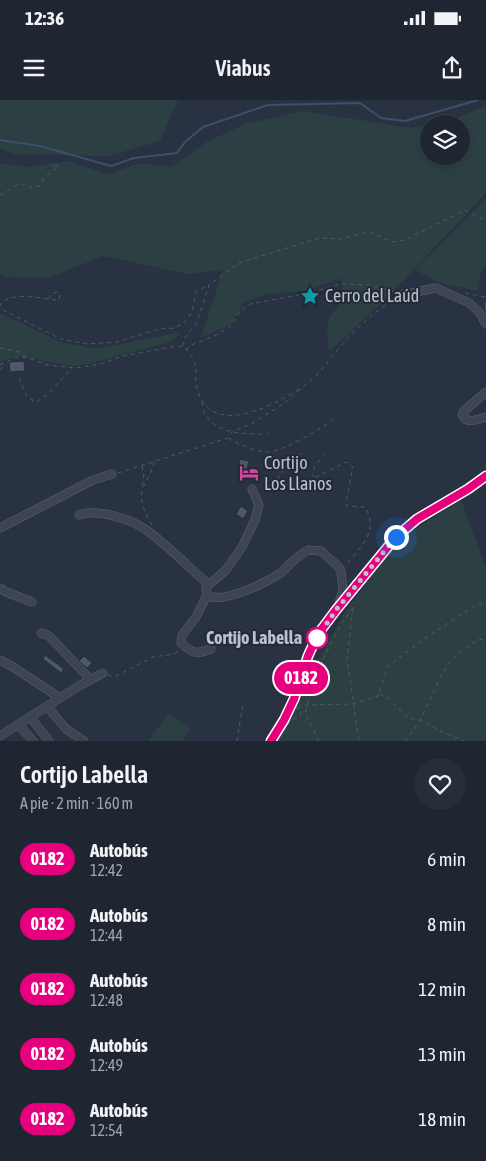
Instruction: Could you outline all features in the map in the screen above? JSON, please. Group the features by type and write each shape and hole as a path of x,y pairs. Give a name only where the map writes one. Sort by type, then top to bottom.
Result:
{"street":[{"path":"400,295 436,288 469,302 480,313 486,324"},
{"path":"486,392 462,415 464,419 469,421 486,417"},
{"path":"0,528 93,480 112,474"},
{"path":"271,741 294,699 308,656 318,634 336,610 396,537 417,519 468,489 486,476"},
{"path":"211,649 201,653 190,651 181,643 182,635 196,617 207,595 206,588 226,570 242,547 255,520 259,505 252,489"},
{"path":"79,515 87,512 113,516 143,528 209,586"},
{"path":"207,595 212,598 226,597 266,582 283,572 294,560 308,550 322,551 342,571 344,590 336,610"},
{"path":"0,588 32,602"},
{"path":"41,633 49,636 91,680"},
{"path":"0,660 13,666 60,698"},
{"path":"0,736 46,706 103,674"},
{"path":"46,706 66,729 84,741"},
{"path":"30,717 49,741"},
{"path":"18,724 33,741"}],"path":[{"path":"0,195 24,184 32,188 39,186 59,166 50,168 54,164"},
{"path":"49,299 25,296 10,298 0,305 3,310 61,339 87,344 116,342 159,330 174,328 184,323 192,312 196,292 239,263 319,238 340,239 369,232 392,242 405,240 465,210 486,222"},
{"path":"112,474 228,438 232,432 253,424 305,386 329,362 350,336 372,315 400,295 398,292 371,285 340,284 309,293 250,304 240,311 228,328 189,346 186,350"},
{"path":"183,346 185,338 198,322 209,285"},
{"path":"183,346 196,363 202,408 212,422 223,430 239,434 268,434"},
{"path":"0,348 19,352 47,365 73,368 100,364 123,356 183,346"},
{"path":"0,365 17,357 29,358"},
{"path":"0,370 8,362"},
{"path":"19,378 27,397 36,402 47,395 73,368"},
{"path":"201,400 212,412 232,416 257,411 282,400 305,386"},
{"path":"228,438 266,452 275,451 315,432 334,419"},
{"path":"302,453 279,475 277,482 280,486 314,478 346,462 353,468 346,502 347,506 365,507 370,516 371,526 368,536 342,571"},
{"path":"314,478 312,474 324,455"},
{"path":"142,490 152,474 154,462"},
{"path":"142,466 144,474 142,504 158,540"},
{"path":"348,597 354,603 347,658 358,741"},
{"path":"297,708 307,705 352,704 378,696 388,666 453,619 479,603 486,604"},
{"path":"319,741 306,716 307,705 317,673 342,622 353,608"},
{"path":"406,741 427,708 434,688 452,661 479,639 486,642"},
{"path":"103,674 114,677 153,657 175,654 182,647 181,643"},
{"path":"379,694 388,698 408,718 420,720 464,741"},
{"path":"237,741 243,703"}],"green space":[{"path":"0,100 178,100 160,141 108,156 13,154 0,148"},
{"path":"486,106 486,193 393,292 329,352 327,334 329,318 344,298 341,278 306,291 266,294 243,303 232,324 201,337 223,270 187,274 103,256 49,278 7,277 0,273 0,163 30,167 67,161 108,174 141,163 172,167 207,142 245,124 303,111 411,128 420,126 420,165 470,165 470,115 463,115"},
{"path":"486,198 486,267 482,269 477,291 438,282 415,270"},
{"path":"0,313 61,342 96,349 181,332 173,341 89,364 71,366 17,356 0,362"},
{"path":"461,500 486,568 486,741 277,741 305,684 346,610 401,538"},
{"path":"169,713 190,728 182,741 148,741"}],"building":[{"path":"24,361 25,371 10,372 9,362"},
{"path":"240,459 249,461 247,469 260,472 258,478 237,474"},
{"path":"241,506 248,511 243,519 236,514"},
{"path":"45,655 64,669 61,673 43,659"},
{"path":"84,656 92,663 87,668 79,661"}],"waterway":[{"path":"0,140 40,146 111,166 134,158 177,153 185,142 203,127 268,105 360,103 381,118 405,121 478,100"},
{"path":"486,302 486,310"}],"bus line":[{"name":"0182","path":"271,741 294,699 308,656 318,634 336,610 367,575 396,537 417,519 468,489 486,476"}],"place":[{"name":"Cerro del Laúd","path":"310,296"},
{"name":"Cortijo Los Llanos","path":"249,473"},
{"name":"Cortijo Labella","path":"317,638"}],"route":[{"path":"317,638 336,610 367,575 396,537"}]}
